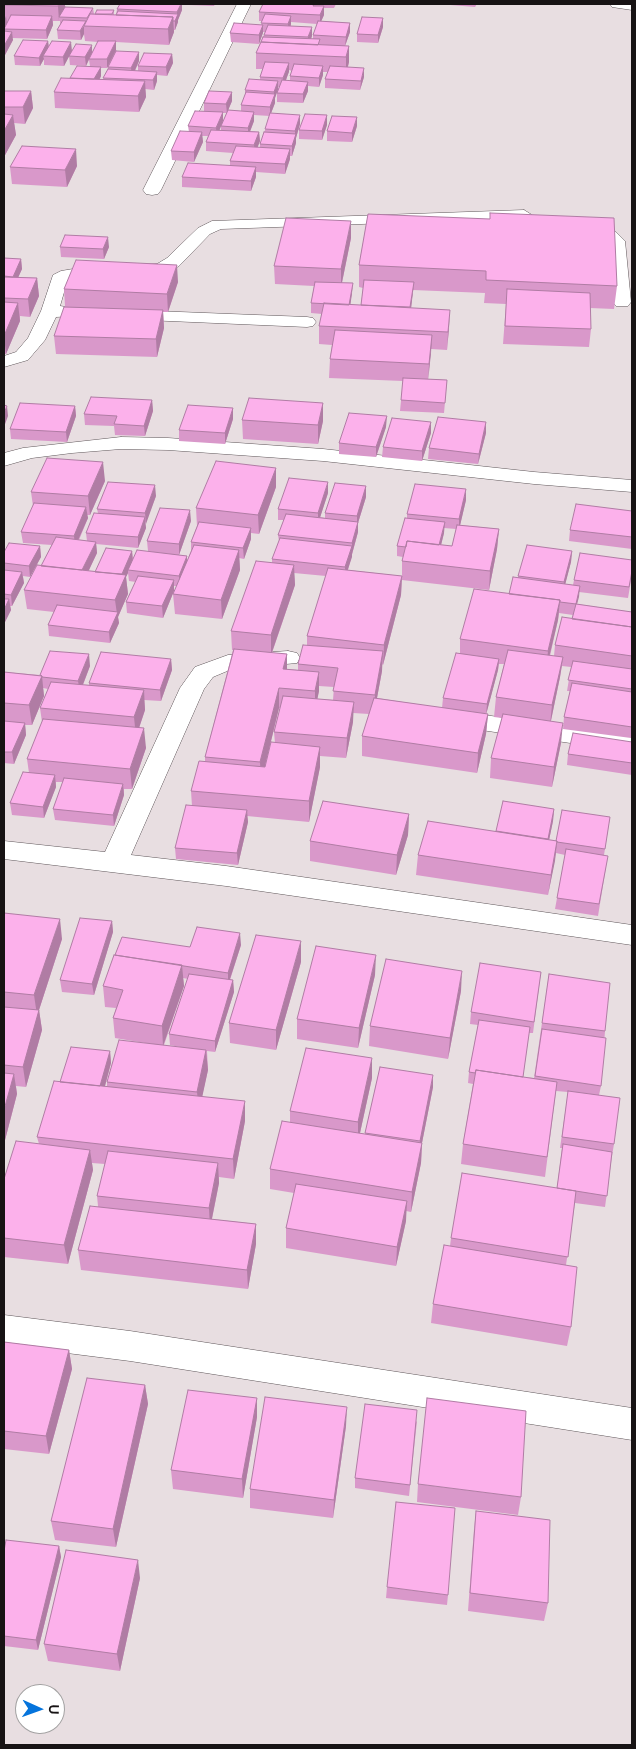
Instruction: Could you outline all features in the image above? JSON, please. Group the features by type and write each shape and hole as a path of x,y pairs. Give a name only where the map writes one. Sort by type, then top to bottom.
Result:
{"street":[{"path":"152,190 244,4"},
{"path":"617,4 632,6"},
{"path":"4,460 30,452 72,447 121,443 168,444 323,455 534,478 632,486"},
{"path":"114,863 192,688 204,672 228,662 288,658"},
{"path":"422,714 632,744"},
{"path":"4,850 226,876 632,935"},
{"path":"4,1330 130,1346 632,1424"}],"lane":[{"path":"4,362 22,356 36,340 50,311 59,279 67,275 91,271 160,269 173,262 204,231 218,224 422,217 540,216"},
{"path":"575,222 593,226 608,233 617,241 622,302"},
{"path":"50,311 83,313"},
{"path":"113,314 307,322"}],"building":[{"path":"4,4 59,4 58,6"},
{"path":"120,4 181,4 177,12 117,9"},
{"path":"263,4 314,4 313,6 324,6 320,15 259,12"},
{"path":"65,7 93,8 87,18 59,17"},
{"path":"97,10 114,10 112,14 95,14"},
{"path":"118,11 178,14 175,21 173,21 173,17 116,15"},
{"path":"90,14 173,17 168,29 84,26"},
{"path":"265,14 291,16 288,24 261,23"},
{"path":"11,15 52,16 46,30 4,29"},
{"path":"362,17 383,18 378,35 357,34"},
{"path":"63,20 86,21 80,31 57,30"},
{"path":"318,21 350,23 346,37 313,35"},
{"path":"234,23 263,25 259,35 230,33"},
{"path":"268,25 312,27 308,37 264,35"},
{"path":"4,31 12,32 4,46"},
{"path":"263,37 320,39 318,45 261,42"},
{"path":"23,40 48,41 39,58 14,56"},
{"path":"52,41 71,42 63,57 43,56"},
{"path":"98,41 116,41 107,59 89,59"},
{"path":"261,42 349,46 346,57 256,53"},
{"path":"76,44 92,45 85,57 69,56"},
{"path":"116,51 139,52 131,68 108,67"},
{"path":"144,53 172,54 166,67 138,66"},
{"path":"265,62 289,63 283,78 260,77"},
{"path":"294,64 323,66 319,78 290,76"},
{"path":"77,66 101,67 94,79 70,78"},
{"path":"330,66 364,68 361,81 325,79"},
{"path":"108,69 157,72 153,80 103,78"},
{"path":"61,78 145,81 138,96 54,92"},
{"path":"249,79 278,81 274,92 245,90"},
{"path":"282,80 308,82 303,94 277,93"},
{"path":"4,91 31,91 23,107 4,107"},
{"path":"209,91 232,92 226,104 204,103"},
{"path":"246,92 275,94 270,107 241,105"},
{"path":"228,110 254,112 248,128 221,126"},
{"path":"195,111 223,112 216,128 188,126"},
{"path":"270,113 300,115 295,131 265,129"},
{"path":"4,114 13,115 4,131"},
{"path":"305,114 327,115 322,131 299,130"},
{"path":"332,116 357,117 352,133 327,131"},
{"path":"211,130 259,132 254,145 206,142"},
{"path":"180,131 202,132 194,152 171,151"},
{"path":"264,132 296,134 292,146 260,144"},
{"path":"22,146 76,149 65,170 10,167"},
{"path":"236,146 290,149 285,164 230,161"},
{"path":"188,163 256,167 251,181 182,177"},
{"path":"490,213 614,218 617,286 486,280 486,271 359,265 368,214 490,219"},
{"path":"286,218 351,221 341,269 274,266"},
{"path":"65,235 108,237 103,249 60,247"},
{"path":"4,258 21,259 13,277 4,276"},
{"path":"76,260 177,265 167,294 64,289"},
{"path":"4,277 37,278 28,299 4,298"},
{"path":"364,280 414,282 410,307 361,305"},
{"path":"315,282 353,283 349,305 311,303"},
{"path":"507,289 590,293 591,329 505,326"},
{"path":"4,302 18,303 4,336"},
{"path":"324,303 450,310 448,332 319,326"},
{"path":"64,307 163,310 156,339 54,336"},
{"path":"335,330 432,335 429,364 330,359"},
{"path":"403,378 447,380 445,403 401,400"},
{"path":"91,397 152,400 144,426 114,424 117,416 84,414"},
{"path":"249,398 323,403 318,425 242,420"},
{"path":"20,403 75,406 66,432 10,429"},
{"path":"188,405 233,408 225,433 179,430"},
{"path":"349,413 387,416 376,447 339,443"},
{"path":"438,417 486,422 479,454 429,448"},
{"path":"392,418 431,422 422,451 383,447"},
{"path":"47,458 103,462 88,496 31,492"},
{"path":"216,461 276,468 258,515 196,508"},
{"path":"289,478 328,482 318,513 278,509"},
{"path":"108,482 155,485 145,513 97,509"},
{"path":"335,483 366,486 357,516 325,513"},
{"path":"415,484 466,489 459,519 407,514"},
{"path":"34,503 86,507 74,536 21,532"},
{"path":"576,504 632,511 632,537 570,530"},
{"path":"160,508 190,510 179,544 147,541"},
{"path":"94,513 145,517 138,537 86,533"},
{"path":"286,514 358,522 352,543 278,535"},
{"path":"405,518 445,522 439,545 407,541 406,547 397,546"},
{"path":"199,522 251,528 243,548 191,542"},
{"path":"457,525 499,529 490,571 402,561 407,541 452,546"},
{"path":"56,537 96,542 82,570 41,566"},
{"path":"280,538 352,546 345,567 272,559"},
{"path":"9,543 40,546 29,566 4,563 4,552"},
{"path":"194,545 239,550 221,600 173,594"},
{"path":"527,545 572,551 564,582 518,576"},
{"path":"106,548 132,551 122,574 95,572"},
{"path":"137,550 187,556 179,576 128,570"},
{"path":"580,553 632,560 629,587 574,580"},
{"path":"256,561 294,565 271,635 231,631"},
{"path":"37,565 126,575 115,600 24,590"},
{"path":"328,568 402,576 384,645 307,636"},
{"path":"4,570 22,572 11,595 4,594"},
{"path":"138,576 174,580 162,606 126,602"},
{"path":"513,577 580,586 576,604 560,602 560,600 509,594"},
{"path":"474,589 560,600 548,651 460,639"},
{"path":"4,599 9,599 4,610"},
{"path":"576,604 632,612 632,627 572,619"},
{"path":"57,605 118,612 109,632 48,625"},
{"path":"562,617 632,627 632,656 555,645"},
{"path":"303,645 383,651 375,695 333,691 338,668 298,664"},
{"path":"234,649 287,654 283,669 319,672 315,691 279,688 260,762 205,757"},
{"path":"508,650 563,657 552,705 496,697"},
{"path":"50,651 89,654 78,681 42,677 40,675"},
{"path":"101,652 171,659 160,690 89,683"},
{"path":"456,653 499,659 487,704 443,698"},
{"path":"573,661 632,669 632,689 568,680"},
{"path":"4,672 42,676 29,705 4,703"},
{"path":"51,682 144,690 134,717 40,708"},
{"path":"572,683 632,692 632,727 564,717"},
{"path":"283,696 354,702 347,738 274,732"},
{"path":"374,698 488,714 478,753 362,736"},
{"path":"503,714 563,723 554,767 491,758"},
{"path":"43,719 144,728 130,769 27,759"},
{"path":"4,721 25,723 12,752 4,752"},
{"path":"573,733 632,742 632,763 568,754"},
{"path":"271,742 320,747 309,801 191,791 199,761 265,767"},
{"path":"23,772 55,775 43,807 10,803"},
{"path":"64,778 123,784 113,815 53,809"},
{"path":"323,801 409,814 397,855 310,841"},
{"path":"503,801 554,809 548,839 496,831"},
{"path":"186,805 247,810 237,853 175,848"},
{"path":"562,810 610,817 605,849 557,842"},
{"path":"428,821 557,841 551,875 418,855"},
{"path":"566,849 608,856 599,904 557,898"},
{"path":"4,913 60,919 34,995 4,992"},
{"path":"80,918 112,921 92,984 60,980"},
{"path":"197,927 240,933 228,973 115,955 122,937 190,947"},
{"path":"256,935 301,941 276,1030 229,1023"},
{"path":"316,946 376,955 359,1028 297,1019"},
{"path":"114,955 182,965 162,1026 113,1018 123,990 103,986"},
{"path":"386,959 462,971 450,1038 370,1026"},
{"path":"480,963 541,972 534,1022 471,1012"},
{"path":"189,974 233,980 215,1041 169,1034"},
{"path":"549,974 610,983 605,1031 542,1023"},
{"path":"4,1007 39,1010 23,1067 4,1065"},
{"path":"479,1020 530,1027 523,1077 476,1070 475,1073 469,1072"},
{"path":"542,1029 606,1038 601,1086 535,1076"},
{"path":"119,1040 206,1050 197,1092 107,1082"},
{"path":"71,1047 110,1051 100,1086 60,1082"},
{"path":"306,1048 372,1058 358,1122 290,1111"},
{"path":"380,1067 433,1075 420,1141 365,1133"},
{"path":"476,1070 557,1082 547,1157 463,1144"},
{"path":"4,1073 14,1074 4,1110"},
{"path":"54,1081 245,1101 233,1159 37,1137"},
{"path":"568,1091 620,1098 614,1144 562,1137"},
{"path":"282,1121 422,1143 412,1192 270,1169"},
{"path":"16,1141 90,1150 64,1245 4,1238 4,1179"},
{"path":"563,1144 612,1152 607,1196 557,1188"},
{"path":"108,1151 218,1163 209,1208 97,1196"},
{"path":"462,1173 576,1191 568,1257 451,1238"},
{"path":"296,1184 407,1201 397,1247 286,1228"},
{"path":"90,1206 256,1224 247,1270 78,1250"},
{"path":"444,1245 577,1267 571,1327 433,1304"},
{"path":"4,1342 69,1350 46,1436 4,1431"},
{"path":"87,1378 145,1385 113,1529 51,1521"},
{"path":"188,1390 257,1398 242,1479 171,1470"},
{"path":"265,1397 347,1407 334,1500 250,1489"},
{"path":"427,1398 526,1411 521,1497 418,1484"},
{"path":"365,1404 417,1410 410,1485 355,1478"},
{"path":"396,1502 455,1508 448,1595 387,1587"},
{"path":"476,1511 550,1520 548,1603 470,1593"},
{"path":"6,1540 59,1546 36,1640 4,1636 4,1551"},
{"path":"66,1550 138,1560 117,1654 44,1644"}]}
